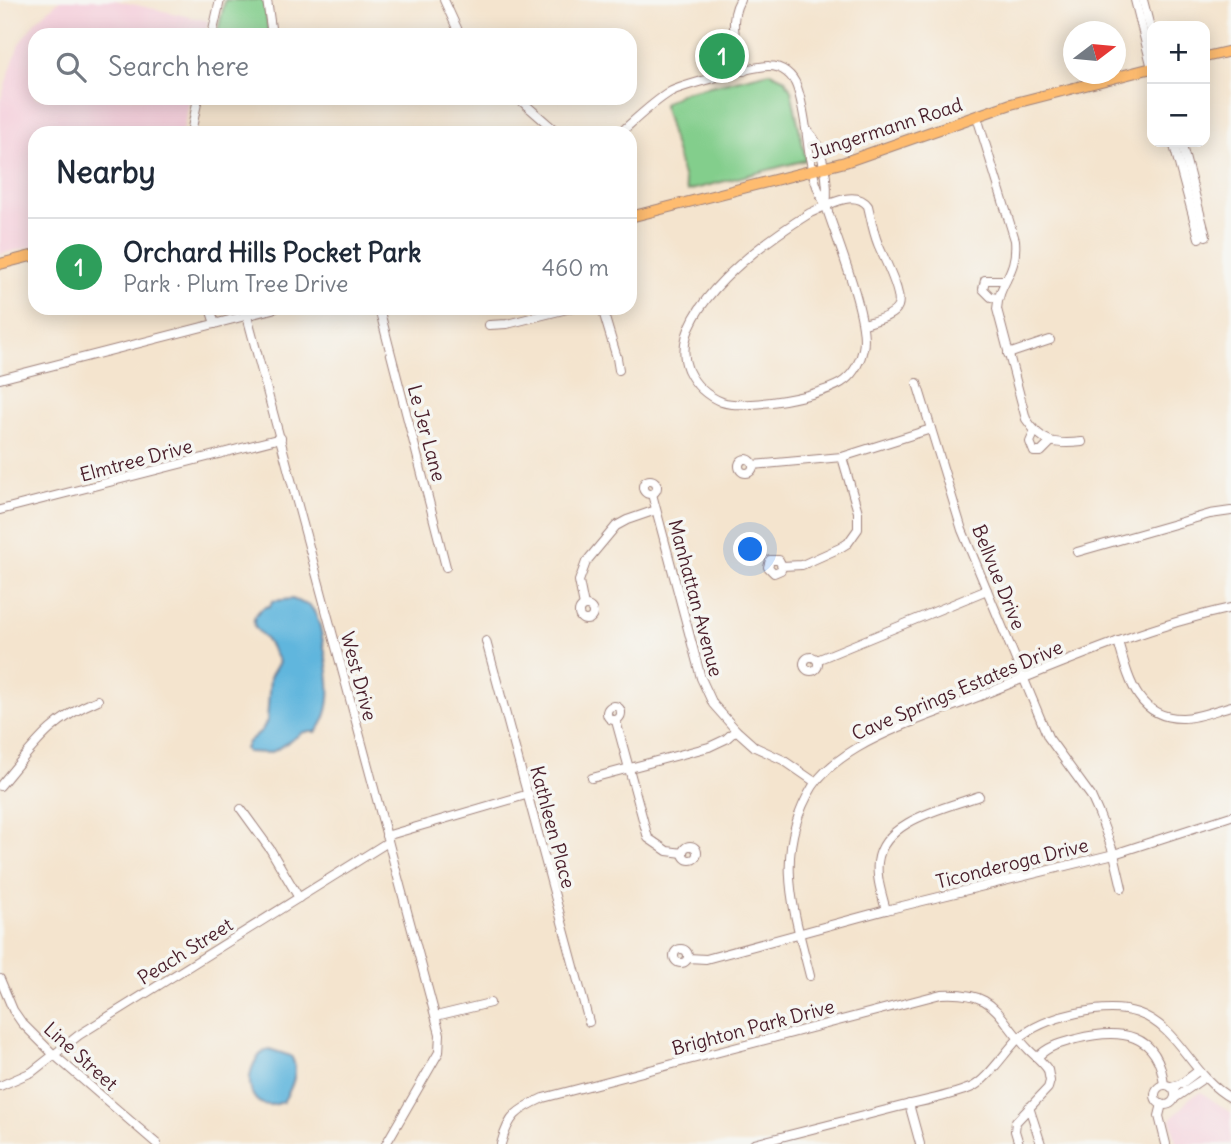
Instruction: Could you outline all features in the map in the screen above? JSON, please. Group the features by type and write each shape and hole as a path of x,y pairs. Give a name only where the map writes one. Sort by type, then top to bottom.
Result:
{"main road":[{"path":"1210,56 1231,51"},
{"name":"Jungermann Road","path":"637,215 818,170 893,147 1012,104 1147,69"},
{"path":"0,264 28,257"}],"street":[{"path":"214,28 220,0"},
{"path":"267,0 271,28"},
{"path":"444,0 456,28"},
{"path":"740,0 735,10 733,25 744,71"},
{"path":"1135,0 1147,48"},
{"path":"1143,0 1148,21"},
{"path":"629,126 673,91 768,65 788,73 797,87 808,131 806,141 818,170 819,195 826,206 864,324 863,353 851,374 838,385 818,393 748,405 731,404 710,396 699,387 687,366 684,344 689,325 715,290 762,246 804,216 826,206 849,198 865,201 878,245 887,261 898,305 890,314 864,324"},
{"path":"192,126 197,105"},
{"path":"527,105 550,126"},
{"path":"977,117 1015,240 1016,256 998,298 997,309 1026,419 1035,432 1051,442 1082,442"},
{"path":"1174,147 1202,237 1182,147"},
{"path":"998,298 984,293 982,289 985,280 1006,280"},
{"path":"212,315 215,324"},
{"path":"0,379 251,315"},
{"name":"Le Jer Lane","path":"381,315 446,566"},
{"path":"489,325 507,324 543,315"},
{"path":"604,315 619,370"},
{"name":"West Drive","path":"247,316 436,1016 441,1043 439,1052 386,1144"},
{"path":"1008,354 1050,340"},
{"name":"Bellvue Drive","path":"917,383 958,518 987,590 1048,737 1091,796 1114,854 1122,888"},
{"path":"753,465 842,457 930,429"},
{"path":"1035,432 1030,442 1034,452 1041,452 1051,442"},
{"name":"Elmtree Drive","path":"0,510 281,438"},
{"path":"782,566 802,565 840,548 848,543 858,529 858,512 842,457"},
{"name":"Manhattan Avenue","path":"652,494 705,689 713,704 755,747 783,760 815,782"},
{"path":"584,606 579,581 586,562 619,523 656,510"},
{"path":"1077,552 1210,514 1231,511"},
{"path":"817,660 987,590"},
{"name":"Cave Springs Estates Drive","path":"810,976 790,892 789,854 799,815 815,782 841,759 869,742 1118,641 1178,621 1231,608"},
{"name":"Kathleen Place","path":"486,641 589,1022"},
{"path":"1118,641 1134,691 1143,704 1157,713 1184,718 1231,706"},
{"path":"0,786 49,728 76,709 98,700"},
{"path":"616,720 648,838 667,851 683,853"},
{"path":"592,778 709,747 726,739 736,730"},
{"name":"Peach Street","path":"0,1086 32,1072 53,1054 141,996 299,898 387,839 529,794"},
{"path":"886,911 877,872 879,854 887,839 906,823 979,796"},
{"path":"241,809 270,849 299,898"},
{"name":"Ticonderoga Drive","path":"688,957 706,959 1114,854 1231,816"},
{"name":"Line Street","path":"0,979 13,1010 22,1023 53,1054 157,1144"},
{"name":"Brighton Park Drive","path":"501,1144 511,1118 519,1109 543,1098 941,994 963,993 989,1003 1038,1057"},
{"path":"436,1016 490,1003"},
{"path":"754,1144 973,1087 1020,1038 1042,1024 1079,1013 1110,1008 1128,1010 1163,1027 1201,1075 1231,1098"},
{"path":"1019,1144 1015,1126 1050,1082 1048,1070 1038,1057 1047,1049 1064,1042 1104,1033 1125,1034 1142,1042 1154,1054 1175,1097"},
{"path":"1166,1144 1159,1116 1162,1104 1156,1095 1158,1088 1181,1084 1201,1075"},
{"path":"1162,1104 1171,1103 1201,1075"},
{"path":"909,1104 920,1144"},
{"path":"1029,1107 1041,1144"}],"shaded area":[{"path":"60,0 114,0 208,21 206,28 31,28"},
{"path":"28,32 28,105 188,105 184,126 28,126 28,248 0,254 0,101 19,44"},
{"path":"1201,1092 1231,1113 1231,1144 1176,1144 1171,1119 1191,1097"}],"green space":[{"path":"225,0 264,0 268,28 219,28"},
{"path":"732,40 735,63 731,68 713,72 706,47"},
{"path":"770,72 785,79 791,90 806,160 687,191 663,104 684,92"}],"water":[{"path":"292,599 310,606 320,625 329,680 326,713 316,732 304,732 274,751 247,752 245,749 248,742 262,730 267,721 270,677 279,662 256,628 254,620 257,613 270,606 272,601"},
{"path":"269,1049 291,1056 295,1073 283,1102 269,1105 259,1102 253,1095 250,1075 260,1055"}],"place":[{"name":"Orchard Hills Pocket Park","path":"722,56"}]}
